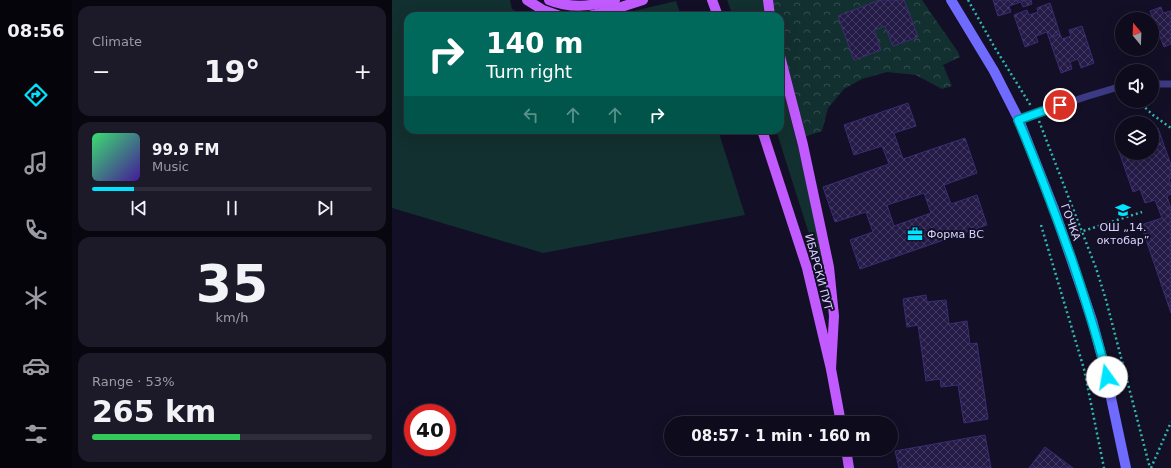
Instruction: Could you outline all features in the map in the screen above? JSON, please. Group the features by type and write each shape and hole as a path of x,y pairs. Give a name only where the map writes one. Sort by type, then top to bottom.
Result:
{"main road":[{"path":"527,0 542,10 548,12"},
{"path":"549,0 571,6 586,6 615,0"},
{"path":"604,12 643,0"},
{"path":"712,0 716,12"},
{"path":"768,0 770,12"},
{"path":"784,71 803,145 829,267 834,316 831,369"},
{"name":"ИБАРСКИ ПУТ","path":"763,134 805,263 831,369 840,416"},
{"path":"847,456 849,468"}],"street":[{"name":"ГОЧКА","path":"951,0 994,72 1018,120 1034,157 1089,309 1099,345 1126,468"}],"lane":[{"path":"1159,84 1171,84"},
{"path":"1018,120 1115,88"}],"path":[{"path":"1145,108 1153,116 1171,128"},
{"path":"1064,238 1142,212"},
{"path":"1041,225 1084,369 1104,468"},
{"path":"1151,468 1171,422"}],"green space":[{"path":"392,0 510,0 512,9 518,12 404,12 404,134 719,134 745,215 543,253 392,208"},
{"path":"727,0 765,0 766,12 732,12"},
{"path":"771,0 922,0 960,57 943,65 952,86 942,89 916,75 887,72 862,79 844,89 828,108 822,131 804,137 784,61 784,12 772,12"},
{"path":"676,1 680,12 630,12"},
{"path":"784,91 808,187 830,297 827,298 810,237 777,134 784,134"}],"building":[{"path":"880,0 904,0 918,37 893,46 885,26 874,30 881,50 854,60 838,16"},
{"path":"993,0 1031,0 1032,4 1023,7 1021,2 1009,6 1011,12 998,16"},
{"path":"1050,3 1060,34 1049,38 1047,32 1036,36 1038,42 1025,47 1014,15 1027,10 1029,15 1038,12 1037,8"},
{"path":"1161,7 1163,13 1171,11 1171,44 1164,47 1159,34 1159,12 1150,11"},
{"path":"1082,26 1094,63 1081,68 1078,59 1070,62 1072,69 1061,73 1049,38 1060,34 1062,39 1071,36 1069,30"},
{"path":"908,103 916,126 894,133 903,159 965,138 977,173 944,185 951,204 977,195 987,225 860,269 850,240 873,232 866,212 835,222 823,187 889,164 882,146 854,155 844,125","holes":["924,193 931,213 894,226 887,205"]},
{"path":"1159,131 1171,165 1171,178 1169,179 1171,194 1167,196 1171,209 1171,313 1141,225 1162,218 1155,200 1145,203 1140,189 1133,192 1122,160 1159,160"},
{"path":"926,295 927,302 946,300 949,324 967,321 970,344 977,343 988,419 964,423 958,385 941,387 940,379 926,381 918,325 907,327 903,299"},
{"path":"985,435 991,468 899,468 896,456 898,456 898,450"},
{"path":"1045,447 1073,468 1029,468"}],"place":[{"name":"ОШ „14. октобар”","path":"1123,210"},
{"name":"Форма ВС","path":"915,234"}],"route":[{"path":"1060,105 1018,120 1054,209 1087,304 1107,377"}]}
